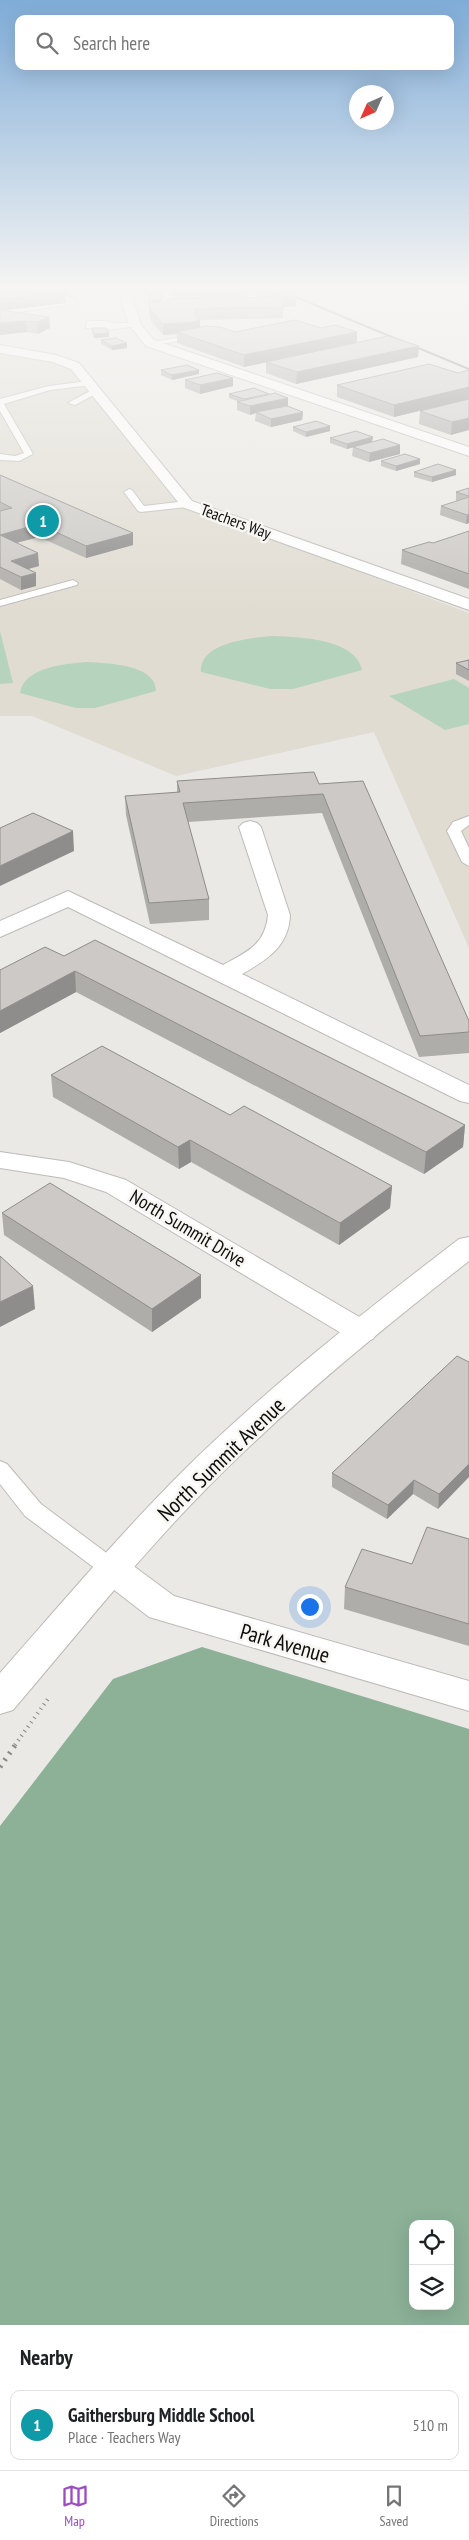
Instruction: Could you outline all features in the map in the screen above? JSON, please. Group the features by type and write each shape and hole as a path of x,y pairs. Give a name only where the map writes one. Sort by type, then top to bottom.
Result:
{"street":[{"name":"Teachers Way","path":"98,396 187,504 469,605"},
{"path":"308,396 469,452"},
{"path":"370,570 397,560"},
{"path":"224,974 259,954 272,942 280,929 278,915 250,827"},
{"path":"0,930 68,898 469,1095"},
{"name":"North Summit Drive","path":"0,1160 69,1170 116,1186 362,1332"},
{"name":"North Summit Avenue","path":"0,1699 112,1569 195,1480 257,1421 362,1332 466,1251"},
{"name":"Park Avenue","path":"112,1569 162,1607 469,1696"}],"lane":[{"path":"0,456 10,459 22,458 30,454 0,403 21,396"},
{"path":"72,403 80,396"},
{"path":"129,492 141,509 187,504"},
{"path":"0,603 73,582"},
{"path":"469,820 458,825 454,831 469,862"},
{"path":"0,1469 33,1510 112,1569"}],"shaded area":[{"path":"0,396 92,396 177,503 469,613 469,948 374,732 176,776 32,716 0,716"}],"green space":[{"path":"0,631 13,683 0,684"},
{"path":"272,636 296,637 337,645 349,651 357,659 362,670 293,689 270,689 201,672 203,662 208,654 217,648 240,640"},
{"path":"86,662 117,664 139,670 148,675 154,682 156,691 95,708 76,708 20,693 23,684 37,672 57,666"},
{"path":"454,679 469,688 469,724 445,730 389,696"},
{"path":"202,1647 469,1729 469,2325 0,2325 0,1826 113,1679"}],"building":[{"path":"236,396 256,396 244,399"},
{"path":"260,396 288,398 250,406 237,402"},
{"path":"370,396 429,396 394,405"},
{"path":"469,399 469,418 452,422 420,411"},
{"path":"287,406 303,412 271,419 256,412"},
{"path":"316,421 330,426 306,432 293,427"},
{"path":"356,431 373,437 347,444 330,438"},
{"path":"383,439 400,445 370,453 353,447"},
{"path":"405,454 420,459 396,466 381,461"},
{"path":"438,464 456,470 432,477 414,472"},
{"path":"0,475 133,533 86,546 39,524 0,535 0,511 12,508 0,502"},
{"path":"469,488 469,496 456,492"},
{"path":"469,497 469,514 467,515 441,506"},
{"path":"469,531 469,574 402,550 429,542 433,543"},
{"path":"0,535 38,553 11,561 36,573 21,577 0,567"},
{"path":"469,660 469,670 456,663"},
{"path":"314,772 319,784 363,781 469,1021 469,1032 420,1036 323,794 183,803 209,899 149,903 125,796 180,792 177,781"},
{"path":"33,813 73,831 0,866 0,828"},
{"path":"95,940 465,1125 426,1152 75,971 0,1011 0,970 45,947 64,956"},
{"path":"102,1046 230,1115 244,1106 392,1186 340,1223 190,1140 178,1147 51,1075"},
{"path":"50,1183 201,1275 152,1309 2,1213"},
{"path":"0,1256 33,1286 0,1302"},
{"path":"457,1356 469,1362 469,1464 439,1494 414,1480 388,1505 332,1473"},
{"path":"427,1527 469,1539 469,1624 345,1587 362,1549 412,1564"}],"place":[{"name":"Gaithersburg Middle School","path":"43,521"}]}
